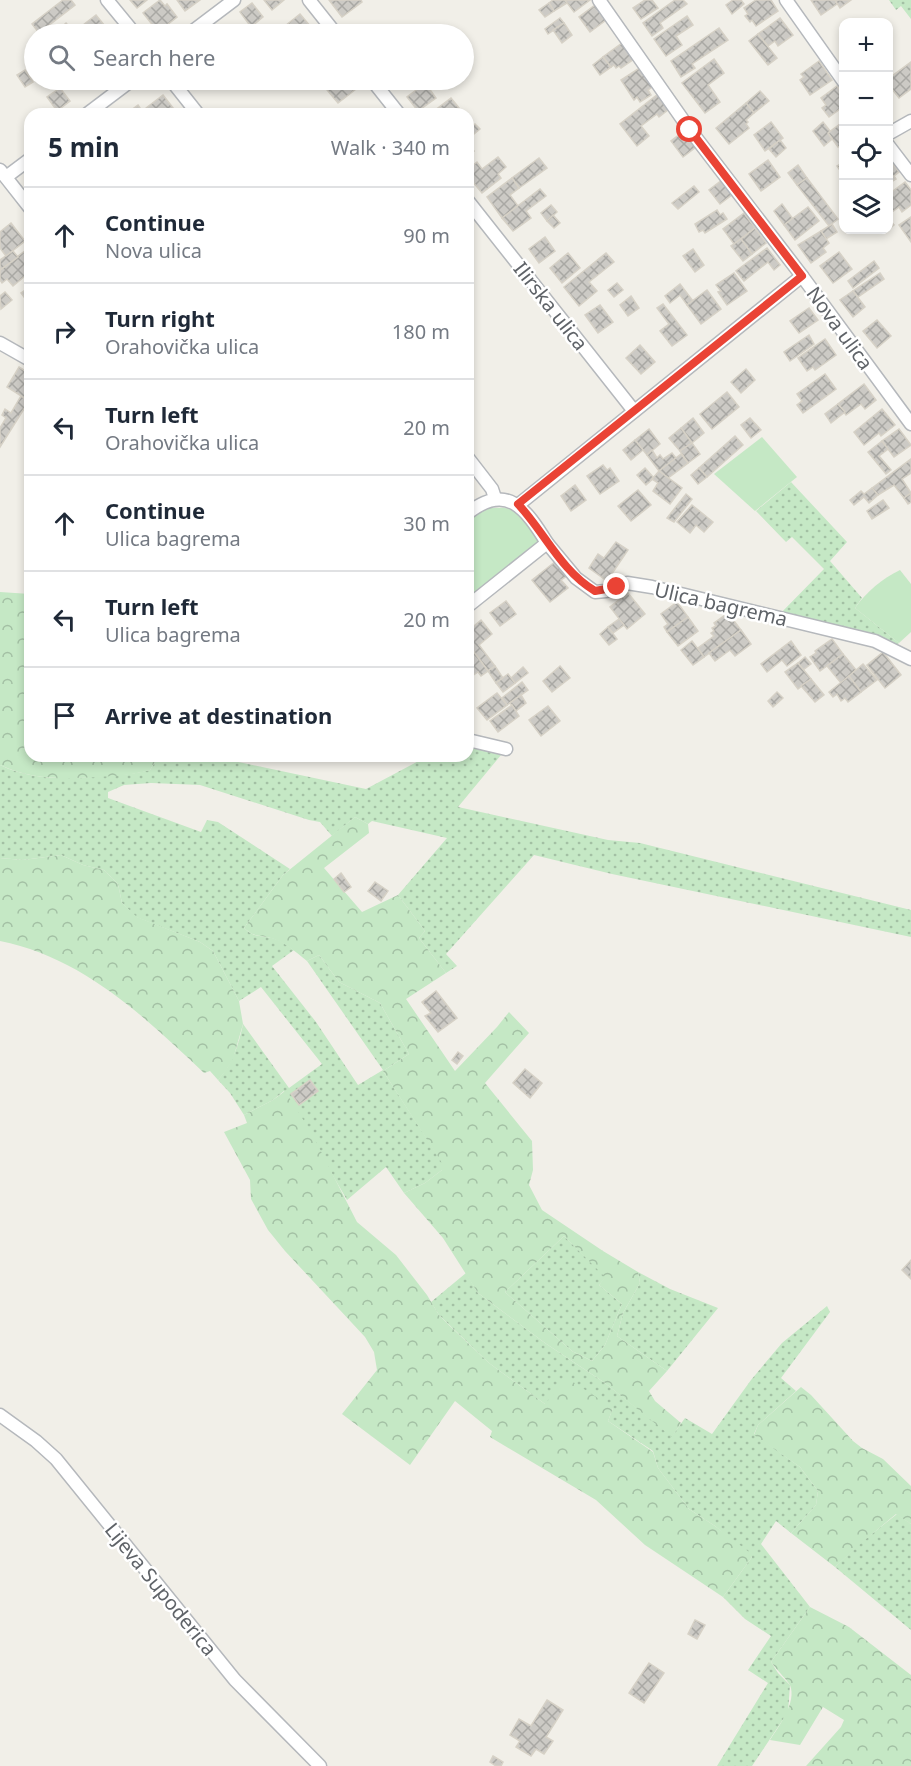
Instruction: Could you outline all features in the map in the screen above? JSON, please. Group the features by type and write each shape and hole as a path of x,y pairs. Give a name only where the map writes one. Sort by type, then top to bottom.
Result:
{"street":[{"path":"107,0 127,24"},
{"path":"202,24 234,0"},
{"path":"309,0 328,24"},
{"name":"Nova ulica","path":"599,0 690,130 910,421"},
{"path":"786,0 839,75"},
{"path":"95,108 119,90"},
{"path":"179,90 193,108"},
{"path":"380,90 394,108"},
{"path":"893,131 911,121"},
{"path":"893,152 911,175"},
{"path":"24,162 3,173 24,200"},
{"name":"Ilirska ulica","path":"474,209 634,411"},
{"path":"518,504 802,276"},
{"path":"0,343 24,357"},
{"path":"474,466 492,489 495,498"},
{"path":"474,509 495,498 518,504 533,520 547,543 474,601"},
{"name":"Ulica bagrema","path":"547,543 576,578 595,591 606,591 627,583 652,587 875,641 911,659"},
{"path":"474,741 506,749"},
{"name":"Lijeva Supoderica","path":"0,1415 36,1441 56,1460 235,1680 320,1766"}],"green space":[{"path":"889,0 911,0 911,19 901,6 896,10"},
{"path":"762,437 797,477 755,511 714,474"},
{"path":"791,482 847,542 830,561 862,598 855,608 899,643 892,649 777,617 824,569 792,537 786,542 756,511"},
{"path":"490,508 508,508 524,518 532,527 539,542 474,596 474,515"},
{"path":"900,570 911,584 911,632 899,643 855,608 875,586"},
{"path":"0,592 24,594 24,762 155,762 150,770 137,773 85,778 36,776 0,765"},
{"path":"474,741 506,749 458,807 608,840 640,843 911,910 911,937 612,874 534,855 446,954 457,966 446,973 419,938 425,931 398,895 447,838 372,821 368,824 355,817 332,836 320,822 200,785 151,783 124,785 108,792 108,798 201,832 207,820 218,822 290,869 283,875 244,928 254,935 278,940 294,950 272,966 316,1022 358,1085 383,1070 307,961 319,955 339,982 380,1003 409,1054 383,1071 442,1162 442,1170 425,1183 404,1193 386,1167 347,1200 284,1091 273,1100 244,1115 230,1093 218,1080 234,1054 243,1024 289,1088 322,1064 261,987 239,1001 213,951 200,942 136,917 122,903 118,884 104,870 83,865 61,855 23,860 0,858 0,765 25,774 50,778 76,778 150,770 155,762 238,762 366,789 417,762 474,762"},
{"path":"355,817 368,824 369,833 324,868 362,912 398,895 425,931 419,938 446,973 406,999 455,1071 509,1012 529,1033 485,1083 532,1141 533,1170 529,1185 542,1210 638,1272 640,1283 623,1313 617,1336 667,1371 649,1391 655,1401 681,1423 672,1437 605,1383 545,1343 478,1293 443,1238 404,1193 425,1183 442,1170 442,1163 383,1071 409,1054 380,1003 339,982 319,955 307,961 283,943 255,935 244,928 283,875","holes":["564,1236 605,1277 599,1285 622,1304 605,1345 592,1361 572,1351 505,1292"]},
{"path":"61,855 83,865 104,870 118,884 122,903 137,917 200,942 213,951 239,1001 243,1024 233,1059 218,1080 210,1071 204,1073 135,1011 85,975 58,960 0,941 0,858 23,860"},
{"path":"285,1091 311,1132 357,1222 396,1255 427,1295 439,1315 451,1327 489,1363 545,1404 567,1378 613,1408 608,1421 653,1452 658,1468 689,1509 749,1552 752,1557 723,1597 645,1545 596,1500 490,1437 492,1431 455,1401 410,1465 342,1414 377,1370 374,1352 365,1337 268,1230 251,1199 250,1180 224,1132 247,1123 244,1115"},
{"path":"564,1236 606,1277 599,1285 622,1304 605,1345 592,1361 572,1351 505,1292"},
{"path":"638,1272 670,1289 718,1308 667,1371 617,1336 623,1313 640,1283"},
{"path":"466,1273 478,1293 545,1343 605,1383 672,1436 685,1418 712,1434 751,1380 782,1343 827,1306 830,1312 781,1378 796,1391 758,1425 754,1434 800,1467 818,1491 816,1505 791,1533 776,1521 761,1544 810,1607 771,1662 790,1685 788,1712 752,1766 717,1766 768,1683 748,1670 771,1636 745,1619 723,1597 752,1557 715,1526 689,1509 658,1468 653,1451 608,1421 613,1408 545,1404 489,1363 439,1315 431,1302"},
{"path":"801,1387 853,1441 883,1459 911,1486 911,1524 896,1514 835,1567 791,1533 816,1505 818,1491 800,1467 754,1435 758,1425"},
{"path":"897,1514 911,1524 911,1630 835,1567 859,1544"},
{"path":"810,1607 849,1627 911,1675 911,1766 806,1766 841,1727 844,1720 823,1707 800,1745 770,1740 786,1714 792,1692 789,1683 771,1662"}],"building":[{"path":"63,0 71,0 75,5 51,24 32,24"},
{"path":"130,0 147,0 137,8"},
{"path":"160,0 165,6 167,4 177,17 168,24 152,24 143,13"},
{"path":"177,0 200,0 185,11"},
{"path":"264,0 284,0 272,10"},
{"path":"329,0 361,0 362,2 342,17"},
{"path":"553,0 565,0 567,3 554,11 549,3"},
{"path":"565,0 590,0 574,12"},
{"path":"645,0 652,0 658,8 641,19 633,8"},
{"path":"675,0 683,0 687,4 660,23 663,28 652,36 643,23"},
{"path":"733,0 741,0 744,4 732,14 726,5"},
{"path":"756,0 771,0 778,11 756,26 745,16 748,14 744,8"},
{"path":"811,0 835,0 837,4 821,15"},
{"path":"835,0 851,0 840,8"},
{"path":"252,3 263,17 255,24 249,24 240,12"},
{"path":"549,3 554,11 545,17 539,10"},
{"path":"595,5 606,20 590,32 579,17"},
{"path":"300,14 308,24 288,24"},
{"path":"96,15 103,24 84,24"},
{"path":"687,16 693,25 676,36 682,45 666,56 654,39"},
{"path":"560,18 564,23 548,34 545,29"},
{"path":"780,18 793,35 778,46 775,41 768,46 758,34"},
{"path":"564,23 572,35 562,43 553,30"},
{"path":"719,28 728,40 692,64 695,68 681,77 671,61"},
{"path":"758,34 777,58 768,65 749,41"},
{"path":"622,43 634,59 621,68 619,66 616,68 614,65 611,67 603,57"},
{"path":"603,57 611,67 600,75 593,65"},
{"path":"714,59 724,73 708,85 720,102 705,113 682,83"},
{"path":"819,61 832,80 810,95 800,80 804,77 801,74"},
{"path":"911,62 911,89 899,98 893,90 893,75"},
{"path":"641,67 654,86 648,90 651,95 640,102 637,97 634,100 621,80"},
{"path":"24,71 24,86 17,75"},
{"path":"837,86 839,110 829,117 822,108 826,105 821,98"},
{"path":"57,90 62,90 70,101 61,108 55,108 47,97"},
{"path":"327,90 355,90 338,103"},
{"path":"416,90 430,90 436,98 422,108 416,108 407,97"},
{"path":"760,91 769,101 754,113 746,103"},
{"path":"658,94 669,109 659,117 657,114 641,126 649,136 637,146 620,124"},
{"path":"163,95 173,108 146,108"},
{"path":"451,98 459,108 438,108"},
{"path":"746,103 754,113 746,120 749,128 729,144 716,128"},
{"path":"771,122 783,138 765,151 754,135"},
{"path":"823,122 830,131 828,133 832,139 824,146 813,131"},
{"path":"474,125 480,129 474,134"},
{"path":"839,125 839,146 838,147 828,133"},
{"path":"684,131 696,147 683,157 671,141"},
{"path":"780,140 786,148 776,157 769,149"},
{"path":"498,157 506,167 498,174 501,178 482,193 474,183 474,164 477,162 482,169"},
{"path":"539,158 547,168 519,188 512,178"},
{"path":"768,160 780,177 761,191 749,174"},
{"path":"893,163 899,172 894,176 896,179 893,181"},
{"path":"798,165 807,178 797,185 788,173"},
{"path":"512,178 519,188 510,195 518,206 502,218 487,197"},
{"path":"807,178 838,219 829,226 797,185"},
{"path":"722,180 733,194 720,204 709,190"},
{"path":"905,182 911,190 911,205 902,212 899,207 893,211 893,191"},
{"path":"694,186 699,192 678,209 672,203"},
{"path":"540,189 546,196 526,211 531,218 513,231 502,218"},
{"path":"782,204 793,219 784,225 774,211"},
{"path":"551,205 557,212 547,221 541,213"},
{"path":"808,207 819,221 795,240 784,225"},
{"path":"717,210 727,219 705,233 703,230 699,232 695,224"},
{"path":"744,213 755,228 734,244 723,229"},
{"path":"553,215 560,223 554,228 547,221"},
{"path":"911,217 911,242 899,225"},
{"path":"11,223 24,242 6,256 0,248 0,232"},
{"path":"832,224 837,232 826,239 821,231"},
{"path":"755,228 766,243 752,254 741,239"},
{"path":"821,231 829,243 823,248 826,252 811,263 798,245"},
{"path":"545,237 555,251 539,263 529,249"},
{"path":"741,239 752,254 743,261 731,246"},
{"path":"767,248 780,265 774,270 768,262 744,281 736,271"},
{"path":"693,249 704,265 695,272 683,256"},
{"path":"13,251 18,257 0,270 0,260"},
{"path":"24,252 24,277 13,286 7,279 2,283 0,270"},
{"path":"839,252 852,269 833,283 820,266"},
{"path":"568,253 580,268 562,283 550,268"},
{"path":"606,253 614,262 589,282 597,291 579,306 564,287"},
{"path":"874,261 879,268 853,288 848,281"},
{"path":"734,273 747,291 727,305 716,285"},
{"path":"880,273 884,279 858,297 853,291"},
{"path":"617,283 623,290 614,297 608,290"},
{"path":"680,284 693,301 687,305 680,295 670,303 665,296"},
{"path":"707,290 721,309 701,324 687,305"},
{"path":"853,291 865,307 853,317 840,300"},
{"path":"5,292 12,300 1,309 0,296"},
{"path":"631,296 639,308 628,316 620,305"},
{"path":"663,304 687,335 672,346 660,331 669,324 657,308"},
{"path":"600,305 613,322 598,333 585,315"},
{"path":"809,308 818,320 799,333 790,321"},
{"path":"877,320 891,336 877,348 863,331"},
{"path":"809,335 814,344 790,361 784,352"},
{"path":"825,339 836,355 815,370 813,367 807,371 798,358"},
{"path":"640,345 655,362 641,374 626,358"},
{"path":"19,367 24,370 24,398 7,387"},
{"path":"746,369 755,380 741,393 731,382"},
{"path":"825,374 836,389 803,413 797,405 802,401 797,394"},
{"path":"864,384 876,400 865,409 861,404 846,415 838,404"},
{"path":"727,392 739,407 712,429 700,414"},
{"path":"21,396 24,398 24,409 0,447 0,428 6,418 2,415 5,409 11,413"},
{"path":"838,404 845,412 831,423 825,414"},
{"path":"882,409 895,425 881,436 879,433 864,445 854,432"},
{"path":"693,418 704,433 692,443 681,428"},
{"path":"750,418 761,430 751,438 741,425"},
{"path":"681,428 692,443 680,451 669,438"},
{"path":"649,429 660,444 647,455 635,440"},
{"path":"899,429 911,445 894,457 882,441"},
{"path":"735,436 743,445 707,477 699,468"},
{"path":"635,440 643,450 631,460 623,450"},
{"path":"882,441 888,449 879,456 891,470 886,474 868,452"},
{"path":"692,443 700,454 688,463 680,451"},
{"path":"652,450 657,458 660,455 663,459 672,453 676,458 659,471 647,455"},
{"path":"681,454 688,463 668,478 659,471"},
{"path":"911,459 911,473 902,479 911,493 904,498 894,485 878,495 872,488"},
{"path":"603,465 607,470 610,468 619,481 600,494 587,476"},
{"path":"645,468 654,478 646,485 637,475"},
{"path":"699,468 707,477 698,484 691,475"},
{"path":"659,471 682,488 670,504 653,491 658,483 652,479"},
{"path":"575,485 586,500 571,511 561,496"},
{"path":"872,488 878,495 869,503 864,497 854,505 850,500 861,491 864,494"},
{"path":"638,490 651,505 631,521 618,506"},
{"path":"911,493 911,502 908,504 904,498"},
{"path":"686,494 692,499 674,522 667,518"},
{"path":"883,500 889,508 872,519 867,511"},
{"path":"692,505 713,522 704,532 696,525 690,533 677,522"},
{"path":"616,542 628,550 607,581 589,568 598,554 604,558"},
{"path":"556,561 567,576 561,580 568,588 550,602 532,580"},
{"path":"628,593 645,614 627,629 610,607"},
{"path":"506,601 516,614 500,626 490,613"},
{"path":"677,602 688,617 667,632 664,627 668,624 661,614"},
{"path":"728,613 741,630 704,657 698,648 714,636 711,633 714,631 712,628 716,626 714,623"},
{"path":"688,617 698,631 678,646 667,632"},
{"path":"619,619 624,625 613,633 608,627"},
{"path":"481,620 492,634 479,645 495,666 488,671 474,652 474,626"},
{"path":"608,627 617,639 609,645 600,634"},
{"path":"741,630 751,644 735,656 730,650 715,661 709,653"},
{"path":"832,639 843,654 820,671 810,657"},
{"path":"692,641 704,657 693,665 681,650"},
{"path":"791,641 801,655 787,666 782,660 767,672 761,664"},
{"path":"474,652 488,671 481,676 478,672 474,675"},
{"path":"883,652 901,675 885,688 867,665"},
{"path":"843,654 856,670 841,683 827,666"},
{"path":"805,657 811,664 803,670 798,663"},
{"path":"798,663 811,679 798,689 785,672"},
{"path":"863,664 877,680 861,692 849,676"},
{"path":"495,666 503,678 496,683 488,671"},
{"path":"560,666 570,678 552,692 543,681"},
{"path":"523,667 528,673 515,683 511,678"},
{"path":"508,674 515,683 503,692 496,683"},
{"path":"849,676 861,692 848,702 845,698 841,701 837,694 833,697 829,692"},
{"path":"811,679 824,695 815,702 801,686"},
{"path":"522,682 528,690 507,705 502,698"},
{"path":"777,692 783,698 773,707 768,701"},
{"path":"497,693 507,705 487,720 477,708"},
{"path":"521,695 526,703 516,711 510,703"},
{"path":"512,705 519,716 498,732 490,721"},
{"path":"548,706 560,721 541,736 529,720"},
{"path":"341,873 351,887 344,892 334,879"},
{"path":"375,882 388,891 381,901 368,891"},
{"path":"436,991 457,1018 438,1032 425,1016 431,1013 422,1002"},
{"path":"458,1052 463,1056 457,1064 452,1060"},
{"path":"525,1069 542,1083 530,1098 513,1083"},
{"path":"310,1080 318,1091 299,1105 291,1094"},
{"path":"911,1260 911,1279 902,1270"},
{"path":"695,1620 705,1625 697,1639 688,1634"},
{"path":"649,1663 664,1673 644,1703 629,1693"},
{"path":"547,1700 563,1710 546,1737 553,1741 544,1754 536,1749 531,1756 516,1747 520,1741 510,1735 519,1719 531,1726"},
{"path":"493,1756 503,1762 501,1766 490,1762"}],"route":[{"path":"617,587 606,591 595,591 584,585 547,543 533,520 518,504 802,276 690,130"}]}
